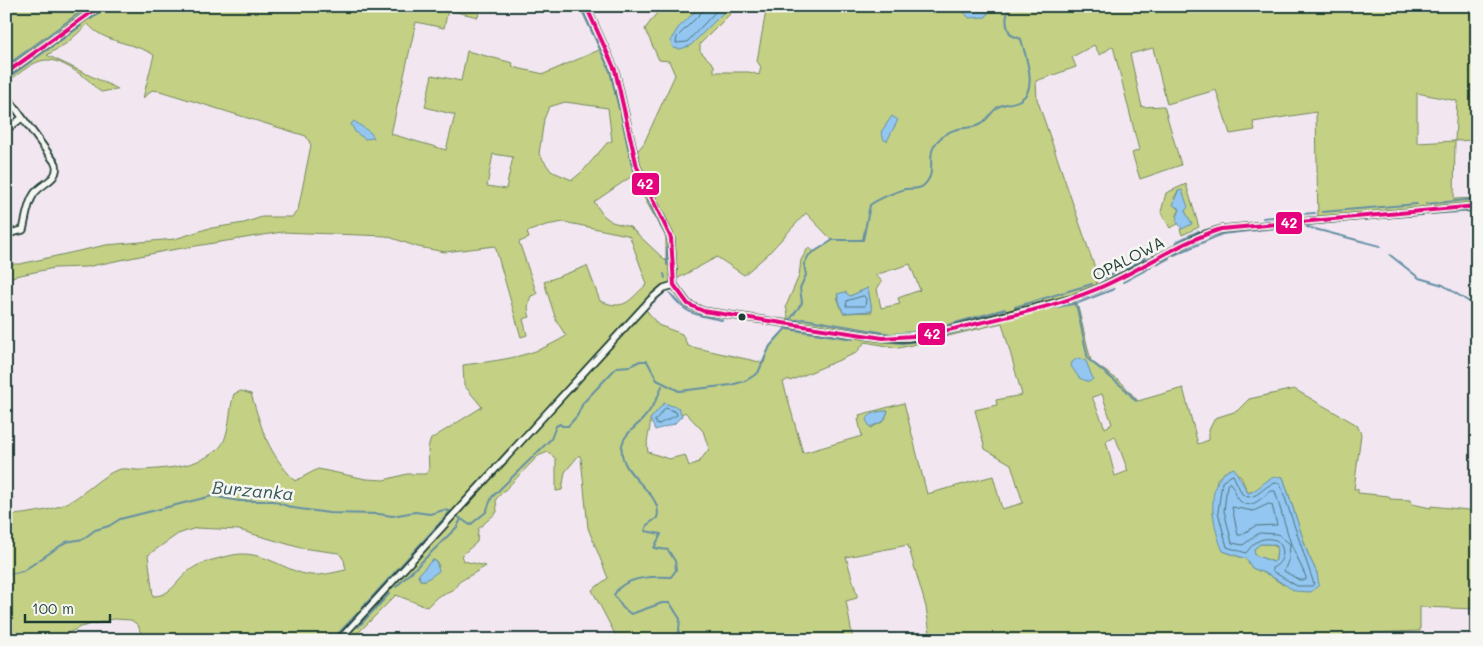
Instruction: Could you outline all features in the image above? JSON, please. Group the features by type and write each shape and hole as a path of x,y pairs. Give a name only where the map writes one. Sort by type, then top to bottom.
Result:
{"street":[{"path":"6,72 100,6"},
{"path":"338,640 650,300 664,288 674,285 671,238 637,167 615,70 586,6"},
{"path":"6,95 56,164 57,171 56,175 35,192 23,230 6,234"},
{"path":"6,130 22,118"},
{"name":"OPALOWA","path":"674,285 684,301 699,310 883,338 921,336 1082,295 1202,235 1221,229 1477,206"}],"green space":[{"path":"6,6 481,6 478,17 448,10 444,28 416,22 391,134 446,150 455,115 425,107 432,75 461,81 467,51 513,63 512,67 544,74 606,47 636,153 644,143 675,75 669,61 659,60 645,29 662,6 730,6 726,9 730,14 700,44 700,51 714,65 714,72 749,72 759,75 761,67 757,61 766,11 750,6 959,6 960,9 992,9 992,6 1477,6 1477,140 1455,141 1454,199 1477,198 1477,206 1318,219 1316,112 1253,122 1255,130 1230,134 1216,90 1167,104 1153,48 1130,54 1142,107 1164,106 1181,165 1140,179 1132,153 1139,150 1113,46 1100,55 1094,45 1072,57 1076,67 1036,81 1037,99 1099,280 1096,282 1099,288 1073,298 1075,307 1078,307 1091,361 1122,383 1138,401 1183,388 1198,444 1209,440 1209,430 1215,418 1237,411 1249,399 1294,389 1357,425 1361,434 1354,489 1358,489 1358,493 1389,496 1390,499 1411,500 1412,504 1431,508 1431,506 1477,511 1477,609 1420,607 1420,631 1344,634 1346,640 931,640 926,607 908,545 846,557 857,595 857,598 846,601 853,640 802,640 801,637 792,640 617,638 592,590 608,578 588,528 581,458 579,455 565,472 562,490 556,491 556,459 548,452 538,456 496,499 497,512 478,529 477,542 462,555 464,561 486,566 459,582 454,589 437,597 427,607 396,595 351,640 143,640 138,625 131,620 114,619 80,627 55,640 6,640 6,516 38,512 69,502 108,474 121,469 164,468 193,463 202,459 219,448 223,443 234,394 241,391 251,394 267,441 278,460 295,481 318,469 366,479 384,480 407,474 425,474 429,471 428,447 431,439 482,407 464,385 463,365 517,357 541,349 566,336 556,320 544,282 587,266 600,301 616,305 626,303 647,284 630,237 564,222 546,225 527,232 529,238 519,242 537,294 531,296 529,302 528,311 530,317 523,319 527,335 521,337 495,246 445,252 418,247 386,236 282,232 165,251 86,267 54,268 6,278 6,264 20,264 106,245 175,239 206,229 244,223 262,217 292,217 298,210 311,145 306,136 160,91 152,90 143,98 154,55 137,47 110,39 94,30 88,24 67,43 47,55 118,89 101,92 70,68 51,60 35,63 6,83","holes":["1417,93 1457,101 1455,141 1417,143","565,102 608,108 612,141 607,143 583,171 572,180 551,171 539,154 544,119 549,107","493,154 513,157 506,189 487,186","632,176 666,237 666,261 630,227 612,222 603,215 594,202","806,213 832,240 815,252 808,248 801,260 799,276 786,306 788,325 769,348 764,363 688,346 682,334 658,325 644,307 673,281 717,257 744,275 767,255","910,264 920,290 898,298 900,304 881,308 877,289 882,281 875,275","868,288 872,312 843,313 837,297 846,293 850,296","1002,323 1022,395 996,400 997,405 975,410 985,449 1011,464 1023,503 1002,509 993,476 927,494 904,403 859,415 860,419 858,419 862,436 803,453 783,382 789,379 790,381 856,353 865,342 899,348 929,341 931,343 936,339","1102,394 1112,424 1105,428 1092,397","663,404 682,414 685,412 703,431 709,449 699,462 689,466 685,455 669,459 648,452 647,442 650,420","888,411 884,421 871,428 875,412","1115,436 1128,471 1115,476 1106,441","1225,472 1240,475 1248,493 1283,477 1308,554 1317,573 1283,585 1269,575 1252,568 1246,559 1223,551 1213,512 1217,479","196,528 239,530 301,548 339,553 344,560 346,570 311,575 292,570 254,555 233,555 202,563 188,572 166,593 153,596 148,555 178,534","432,560 436,561 439,566 426,580 420,580 418,576"]},
{"path":"1186,184 1199,227 1182,235 1180,229 1182,229 1186,213 1178,191 1174,198 1176,207 1180,209 1177,215 1178,224 1170,228 1161,212 1166,193"},
{"path":"1260,544 1270,544 1277,547 1276,560 1274,562 1255,555 1254,549"}],"water":[{"path":"701,6 730,6 690,46 680,49 673,48 670,41 678,28"},
{"path":"959,6 992,6 986,17 969,18"},
{"path":"892,116 898,120 887,141 884,140 881,132"},
{"path":"354,121 371,133 374,138 365,139 355,132 351,124"},
{"path":"1182,190 1188,207 1185,211 1192,224 1182,229 1176,220 1180,209 1173,205 1178,191"},
{"path":"868,288 872,311 843,313 837,294 845,292 850,296"},
{"path":"1078,358 1086,361 1093,379 1089,382 1079,378 1071,366 1072,362"},
{"path":"664,403 679,408 682,416 674,424 655,430 650,419"},
{"path":"888,411 884,421 870,427 866,420 870,415"},
{"path":"1234,468 1248,493 1257,489 1268,480 1283,477 1308,554 1317,573 1319,585 1311,592 1295,591 1269,575 1252,568 1246,559 1223,551 1216,530 1213,505 1217,482 1224,473","holes":["1260,544 1277,546 1276,560 1273,562 1255,555 1254,549"]},
{"path":"432,560 436,561 439,571 426,580 420,580 419,574"}],"waterway":[{"path":"91,19 107,6"},
{"path":"580,6 610,71 619,109"},
{"name":"Burzanka","path":"924,331 891,334 804,319 789,321 802,303 800,288 806,275 804,264 809,255 833,240 863,240 870,205 901,190 921,187 928,180 931,174 931,154 933,147 938,141 954,130 979,125 998,107 1020,100 1026,95 1030,81 1029,72 1021,39 1011,35 1008,28 1007,14 1010,6"},
{"path":"6,66 86,8"},
{"path":"6,79 81,26"},
{"path":"621,115 633,171 665,234"},
{"path":"1426,204 1477,199"},
{"path":"1322,212 1417,204"},
{"path":"1429,214 1477,211"},
{"path":"1302,214 1315,213"},
{"path":"1263,218 1294,215"},
{"path":"1378,218 1422,215"},
{"path":"1307,225 1368,219"},
{"path":"1307,225 1307,227 1380,246"},
{"path":"1174,255 1222,234 1295,226"},
{"path":"1176,242 1199,231"},
{"path":"667,248 667,265"},
{"path":"1390,255 1419,278 1443,285 1477,307"},
{"path":"1126,268 1145,258"},
{"path":"1158,264 1169,258"},
{"path":"1123,282 1151,267"},
{"path":"1099,280 1117,272"},
{"path":"664,274 665,278"},
{"path":"1015,307 1092,284"},
{"path":"1047,309 1078,303 1114,289"},
{"path":"670,293 681,306 692,313 722,320"},
{"path":"1076,303 1088,359 1125,389 1136,401"},
{"path":"948,325 1005,309"},
{"path":"985,325 1039,311"},
{"path":"930,329 942,326"},
{"name":"Burzanka","path":"457,516 470,525 486,512 492,497 551,439 556,426 560,424 568,426 577,416 583,403 617,367 630,366 640,361 647,361 657,380 679,391 731,385 745,381 758,373 770,346 787,327"},
{"path":"787,329 853,339"},
{"path":"937,337 969,329"},
{"path":"866,339 902,343 921,341"},
{"path":"662,386 657,399 649,411 625,437 622,445 622,456 626,466 654,500 658,509 657,518 647,525 645,531 661,534 654,548 668,550 675,561 676,570 671,577 640,578 624,584 614,595 623,608 631,614 662,603 670,603 680,619 678,640"},
{"name":"Burzanka","path":"6,575 23,571 66,542 83,539 95,530 109,526 120,519 212,496 239,501 273,501 293,508 329,513 392,516 415,512 430,514 444,510 453,512"},
{"path":"363,607 449,513"},
{"path":"396,587 457,527 461,519"},
{"path":"358,627 389,594"},
{"path":"332,640 358,613"},
{"path":"345,640 350,634"}],"transit line":[{"name":"42","path":"6,73 100,6"},
{"name":"42","path":"586,6 615,70 637,167 671,238 674,285 688,304 703,311 883,338 928,335 1035,310 1077,297 1113,282 1174,249 1221,229 1477,206"}]}
